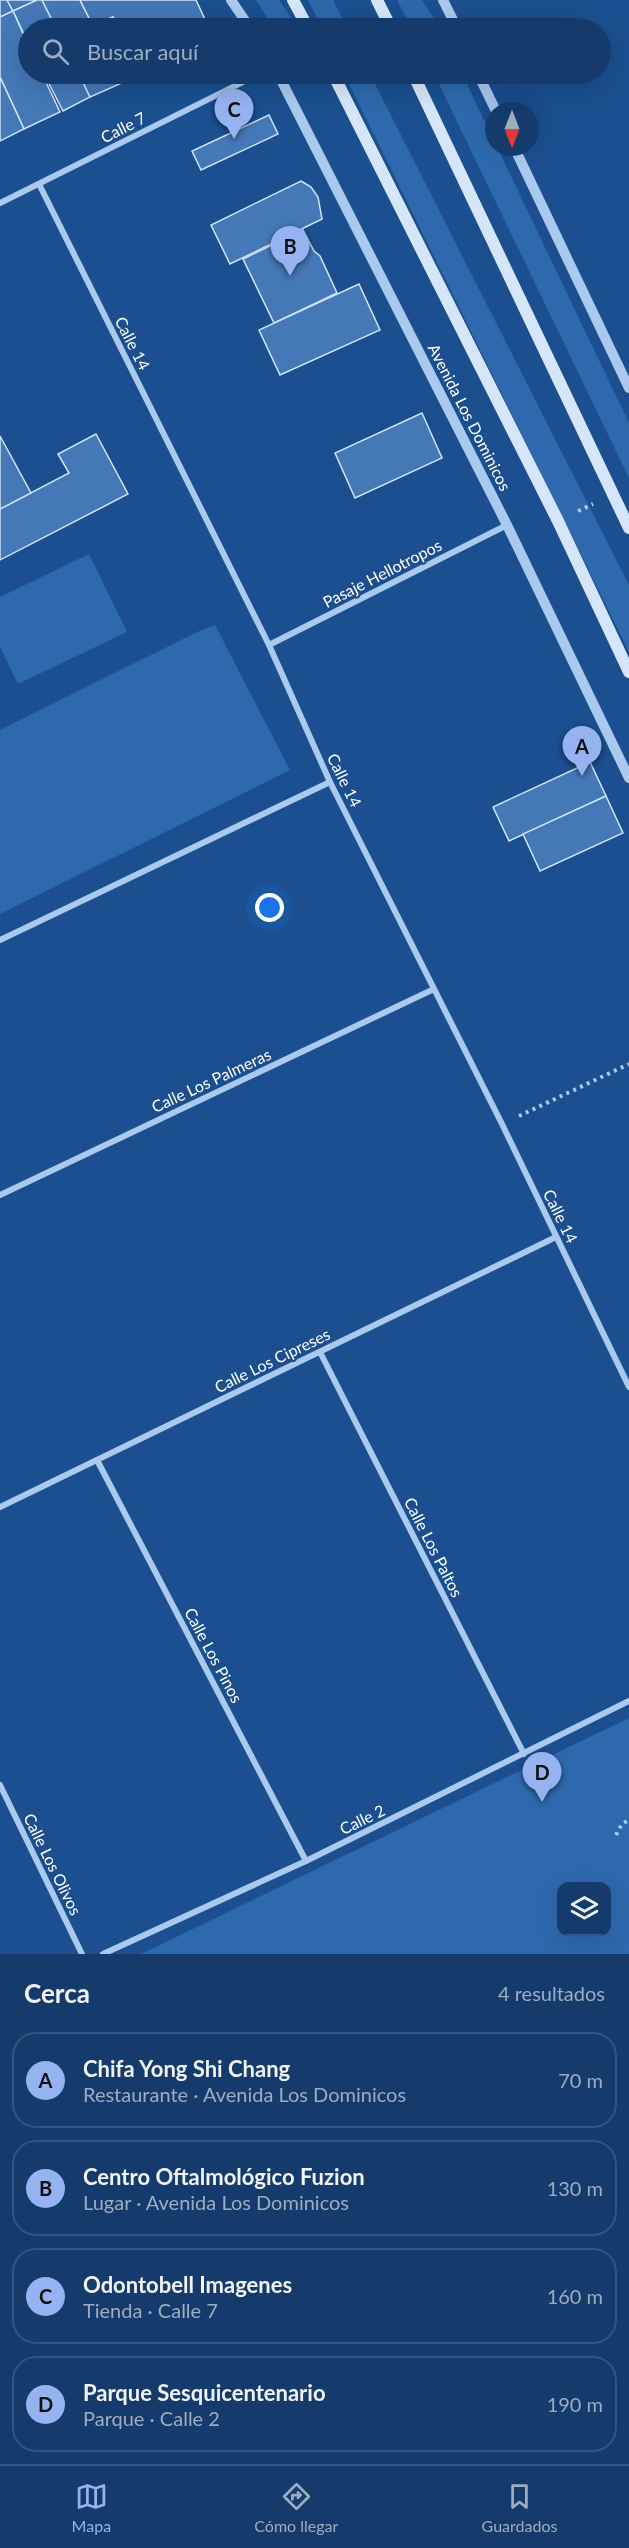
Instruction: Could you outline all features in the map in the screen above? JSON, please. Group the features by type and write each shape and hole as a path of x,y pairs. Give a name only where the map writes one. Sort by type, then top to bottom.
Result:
{"main road":[{"path":"293,0 303,18"},
{"path":"377,0 386,18"},
{"name":"Avenida Los Dominicos","path":"338,84 558,521 629,672"},
{"path":"418,84 629,528"}],"street":[{"path":"231,0 243,18"},
{"path":"443,0 452,18"},
{"name":"Calle 7","path":"0,203 239,84"},
{"name":"Avenida Los Dominicos","path":"283,84 507,525 629,778"},
{"path":"483,84 492,102"},
{"path":"518,156 629,388"},
{"name":"Calle 14","path":"39,184 269,645 330,782 502,1124 629,1387"},
{"name":"Pasaje Hellotropos","path":"269,645 507,525"},
{"path":"0,940 330,782"},
{"name":"Calle Los Palmeras","path":"0,1195 434,989"},
{"name":"Calle Los Cipreses","path":"0,1508 556,1237"},
{"name":"Calle Los Paltos","path":"320,1352 524,1754"},
{"name":"Calle Los Pinos","path":"97,1460 306,1861"},
{"name":"Calle 2","path":"103,1954 306,1861 629,1701"},
{"name":"Calle Los Olivos","path":"0,1785 82,1954"}],"path":[{"path":"502,1124 629,1064"},
{"path":"615,1835 622,1824 629,1820"}],"shaded area":[{"path":"256,0 279,0 291,18 268,18"},
{"path":"308,0 333,0 342,18 317,18"},
{"path":"397,0 422,0 434,18 407,18"},
{"path":"349,84 375,84 629,585 629,652"},
{"path":"439,84 467,84 485,122 485,156 501,156 629,423 629,478"},
{"path":"89,554 127,632 18,684 0,647 0,597"},
{"path":"215,625 290,770 0,914 0,730"},
{"path":"629,1718 629,1954 141,1954"}],"building":[{"path":"0,0 7,0 13,11 0,17"},
{"path":"7,0 37,0 13,11"},
{"path":"42,0 51,18 18,18 18,22 13,11"},
{"path":"42,0 80,0 89,18 51,18"},
{"path":"80,0 196,0 204,18 113,17 89,18"},
{"path":"13,11 18,22 18,84 47,84 60,112 24,129 0,77 0,17"},
{"path":"0,77 24,129 0,141"},
{"path":"49,84 84,84 90,97 63,111"},
{"path":"84,84 120,84 90,97"},
{"path":"269,115 278,134 201,170 192,151"},
{"path":"301,181 311,187 318,197 322,219 230,264 211,225"},
{"path":"303,230 314,251 320,256 337,293 274,323 243,259"},
{"path":"359,284 380,330 280,375 259,330"},
{"path":"422,413 442,458 355,498 335,453"},
{"path":"96,434 128,494 0,560 0,509 69,473 58,454"},
{"path":"0,436 31,493 0,509"},
{"path":"590,762 606,796 509,841 493,807"},
{"path":"606,796 623,833 540,871 523,834"}],"place":[{"name":"Odontobell Imagenes","path":"234,139"},
{"name":"Centro Oftalmológico Fuzion","path":"290,276"},
{"name":"Chifa Yong Shi Chang","path":"582,776"},
{"name":"Parque Sesquicentenario","path":"542,1802"}]}
